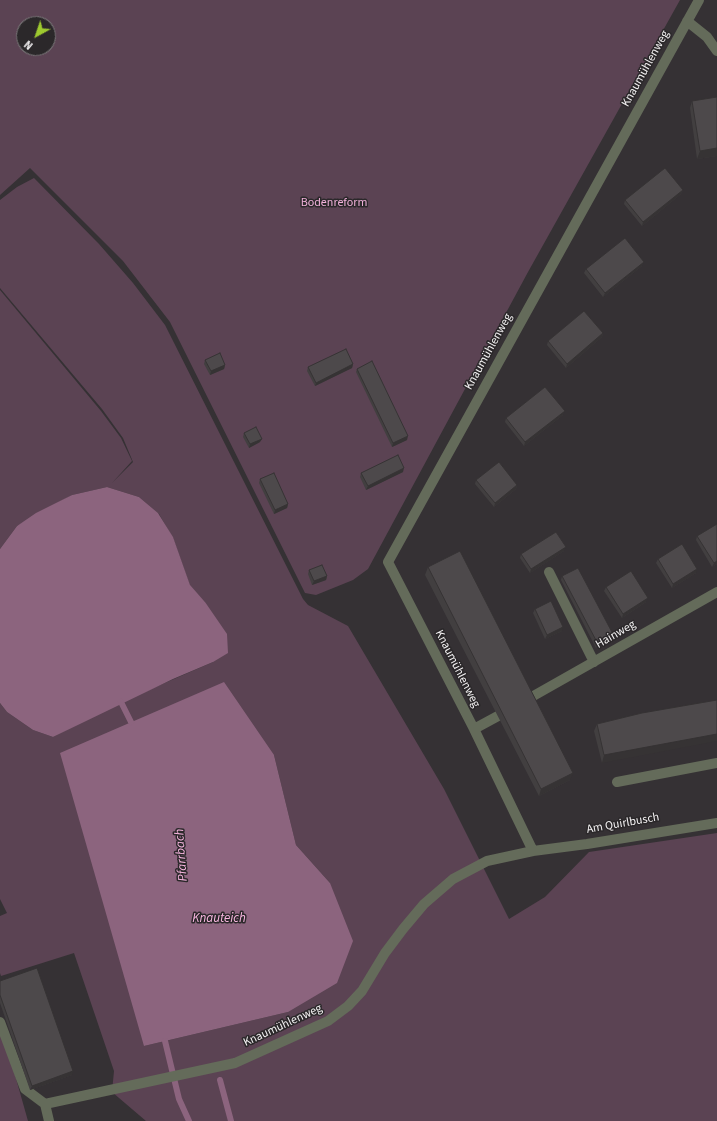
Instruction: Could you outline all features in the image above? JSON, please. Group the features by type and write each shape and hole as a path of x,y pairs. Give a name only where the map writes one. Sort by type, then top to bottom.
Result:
{"street":[{"name":"Knaumühlenweg","path":"45,1104 235,1063 328,1021 348,1006 362,991 385,953 403,929 424,904 453,879 487,861 533,851 474,730 388,562 699,0"},
{"path":"687,21 707,37 717,51"},
{"path":"549,572 594,662"},
{"name":"Hainweg","path":"528,700 717,592"},
{"path":"474,730 498,716"},
{"path":"617,782 717,763"},
{"name":"Am Quirlbusch","path":"533,851 587,844 717,823"},
{"path":"0,1022 25,1089 45,1104 49,1121"}],"green space":[{"name":"Bodenreform","path":"0,0 680,0 528,272 368,569 353,580 316,595 305,593 170,322 123,261 30,168 0,195"},
{"path":"34,178 99,244 133,283 165,325 303,599 308,605 348,626 444,789 509,919 545,897 589,852 717,833 717,1121 146,1121 112,1092 114,1071 74,953 1,976 0,916 7,913 0,899 0,703 7,712 33,730 53,737 121,702 213,662 205,602 190,586 173,538 159,514 139,497 107,487 72,495 17,526 0,549 0,290 101,411 121,438 132,461 112,483 133,462 123,438 102,409 0,288 0,200 17,187","holes":["274,755 296,845 330,883 288,1012 144,1046"]},
{"path":"0,1022 28,1121 0,1121"}],"water":[{"path":"107,487 139,497 158,513 173,537 190,585 205,602 227,634 228,653 213,662 173,679 53,737 33,730 7,712 0,703 0,549 17,526 36,513 72,495"},
{"name":"Knauteich","path":"224,682 274,755 296,845 330,883 353,941 337,983 288,1012 144,1046 60,753"}],"building":[{"path":"717,97 717,148 700,151 692,101"},
{"path":"665,168 683,190 643,222 625,200"},
{"path":"625,238 644,262 605,293 586,269"},
{"path":"584,311 603,333 567,364 548,341"},
{"path":"346,349 353,364 316,383 308,367"},
{"path":"220,353 225,365 211,371 205,360"},
{"path":"372,361 408,436 393,443 357,369"},
{"path":"545,387 565,411 525,442 506,418"},
{"path":"256,427 262,439 250,444 244,433"},
{"path":"398,455 404,468 368,486 361,473"},
{"path":"499,462 517,485 495,503 476,480"},
{"path":"274,473 288,504 275,510 260,479"},
{"path":"717,524 717,561 714,563 697,536"},
{"path":"556,532 566,547 531,569 521,554"},
{"path":"682,544 697,569 673,584 658,559"},
{"path":"460,551 573,773 541,789 428,567"},
{"path":"322,565 327,576 314,581 309,570"},
{"path":"578,568 614,636 598,644 562,576"},
{"path":"631,571 648,598 623,614 606,587"},
{"path":"551,601 563,627 547,635 535,609"},
{"path":"717,700 717,734 604,755 597,724 642,713"},
{"path":"37,968 73,1071 32,1086 0,995 0,981"}],"waterway":[{"name":"Pfarrbach","path":"121,702 131,722"},
{"path":"165,1041 179,1099 189,1121"},
{"name":"Pfarrbach","path":"220,1080 231,1121"}]}
